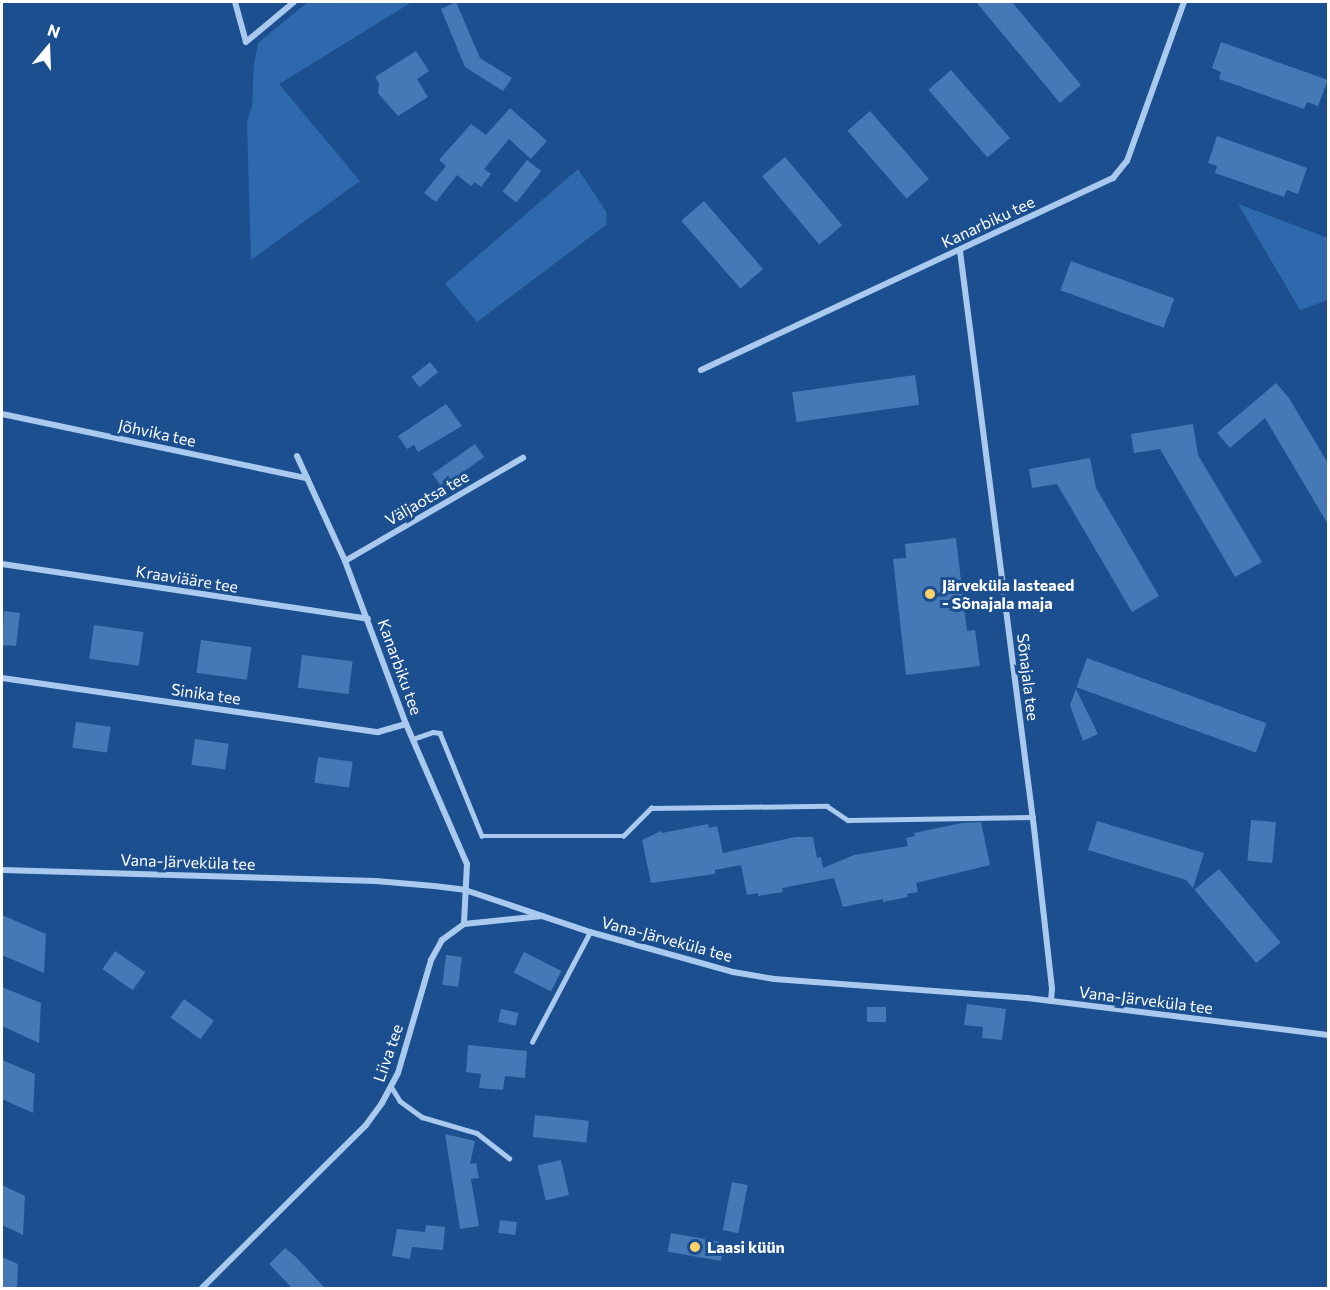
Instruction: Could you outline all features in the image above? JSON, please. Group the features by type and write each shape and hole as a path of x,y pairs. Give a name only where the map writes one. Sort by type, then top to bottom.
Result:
{"street":[{"path":"235,2 246,42 294,2"},
{"name":"Kanarbiku tee","path":"701,370 1113,178 1127,161 1184,2"},
{"name":"Sõnajala tee","path":"960,250 1033,817 1052,989 1051,1001"},
{"name":"Jõhvika tee","path":"2,414 307,478"},
{"name":"Kanarbiku tee","path":"297,456 345,561 406,724 467,864 464,924"},
{"name":"Väljaotsa tee","path":"345,561 523,458"},
{"name":"Kraaviääre tee","path":"2,564 368,619"},
{"name":"Sinika tee","path":"2,678 378,732 406,724"},
{"name":"Vana-Järveküla tee","path":"2,870 376,881 465,890 590,932 733,972 774,979 1051,1001 1329,1035"},
{"path":"464,924 547,916"},
{"name":"Liiva tee","path":"202,1288 366,1125 392,1088 431,960 442,940 464,924"}],"lane":[{"path":"413,739 433,732 440,733 482,836 623,836 651,808 827,806 848,820 1033,817"},
{"path":"532,1042 590,932"},
{"path":"392,1088 400,1101 422,1117 477,1133 509,1158"}],"shaded area":[{"path":"308,2 412,2 279,84 360,181 251,260 247,122 252,106 254,65 258,43"},
{"path":"578,169 607,213 606,225 477,322 445,284"},
{"path":"1238,204 1328,238 1328,300 1300,310"}],"building":[{"path":"456,2 480,58 512,78 503,91 465,67 441,9"},
{"path":"976,2 1012,2 1081,85 1060,103"},
{"path":"1221,42 1328,80 1318,106 1307,102 1304,109 1219,79 1221,72 1212,68"},
{"path":"416,51 429,71 417,79 428,97 398,116 378,93 379,83 375,77"},
{"path":"951,70 1010,138 987,158 928,90"},
{"path":"510,108 547,141 531,159 509,139 484,169 491,174 481,187 475,182 471,186 457,175 436,202 424,193 446,166 439,160 471,124 486,135"},
{"path":"870,111 929,179 906,199 847,131"},
{"path":"1217,136 1307,168 1298,194 1287,190 1284,197 1215,173 1217,166 1208,163"},
{"path":"785,157 842,225 819,244 762,176"},
{"path":"527,160 541,171 517,203 502,192"},
{"path":"704,201 763,269 740,289 681,221"},
{"path":"1071,261 1174,299 1164,328 1060,290"},
{"path":"430,362 438,372 420,387 411,377"},
{"path":"915,375 919,405 796,422 792,392"},
{"path":"1276,383 1289,398 1329,465 1329,526 1265,418 1230,448 1217,433"},
{"path":"446,404 462,426 418,452 414,445 407,449 398,436"},
{"path":"1193,424 1198,455 1262,562 1235,577 1160,449 1134,453 1131,434"},
{"path":"475,444 484,457 442,487 432,474"},
{"path":"1090,458 1096,488 1159,596 1132,612 1057,484 1032,488 1029,469"},
{"name":"Järveküla lasteaed - Sõnajala maja","path":"956,538 967,631 975,630 980,666 906,675 893,559 906,558 905,544"},
{"path":"4,611 20,613 16,646 2,645"},
{"path":"94,625 144,632 139,666 89,659"},
{"path":"201,640 252,647 247,680 196,673"},
{"path":"302,655 353,661 349,694 298,688"},
{"path":"1087,658 1266,723 1256,752 1076,687"},
{"path":"1076,689 1098,734 1083,741 1070,705"},
{"path":"76,722 111,727 107,753 72,748"},
{"path":"195,739 229,744 225,769 191,765"},
{"path":"318,757 353,762 349,788 314,783"},
{"path":"1251,820 1276,822 1272,863 1247,861"},
{"path":"1097,821 1204,853 1193,888 1186,880 1088,850"},
{"path":"981,822 990,865 916,883 918,892 907,894 908,897 883,902 883,899 843,907 834,878 782,888 783,892 758,896 758,893 747,895 741,865 715,870 715,874 651,883 642,840 661,831 662,833 708,824 709,828 717,826 723,853 795,837 813,837 817,858 821,857 823,868 854,855 908,846 906,838 915,836 914,833 962,823"},
{"path":"1219,869 1281,943 1256,963 1194,890"},
{"path":"2,915 46,934 44,973 2,955"},
{"path":"115,951 145,972 133,990 102,969"},
{"path":"524,952 561,971 551,992 514,972"},
{"path":"446,955 462,957 458,987 442,985"},
{"path":"2,987 41,1003 39,1043 2,1026"},
{"path":"184,999 214,1021 200,1039 170,1018"},
{"path":"967,1004 1006,1009 1002,1040 982,1038 983,1027 964,1025"},
{"path":"867,1007 886,1007 886,1022 867,1022"},
{"path":"501,1009 519,1013 516,1026 498,1022"},
{"path":"468,1045 527,1051 525,1078 505,1076 503,1090 479,1088 481,1074 466,1072"},
{"path":"2,1060 35,1074 33,1113 2,1099"},
{"path":"535,1115 589,1121 586,1143 533,1137"},
{"path":"445,1134 475,1141 470,1164 476,1163 479,1178 471,1179 479,1226 460,1229"},
{"path":"561,1160 569,1195 546,1200 538,1165"},
{"path":"732,1182 748,1185 738,1233 723,1230"},
{"path":"2,1185 25,1196 23,1235 2,1225"},
{"path":"500,1220 517,1222 515,1235 498,1233"},
{"path":"426,1225 445,1227 443,1250 412,1247 410,1259 392,1256 397,1229 425,1232"},
{"path":"671,1233 724,1242 721,1261 668,1252"},
{"path":"285,1248 325,1288 292,1288 269,1264"},
{"path":"2,1257 18,1264 17,1288 2,1288"}],"place":[{"name":"Järveküla lasteaed - Sõnajala maja","path":"930,594"},
{"name":"Laasi küün","path":"695,1247"}]}
